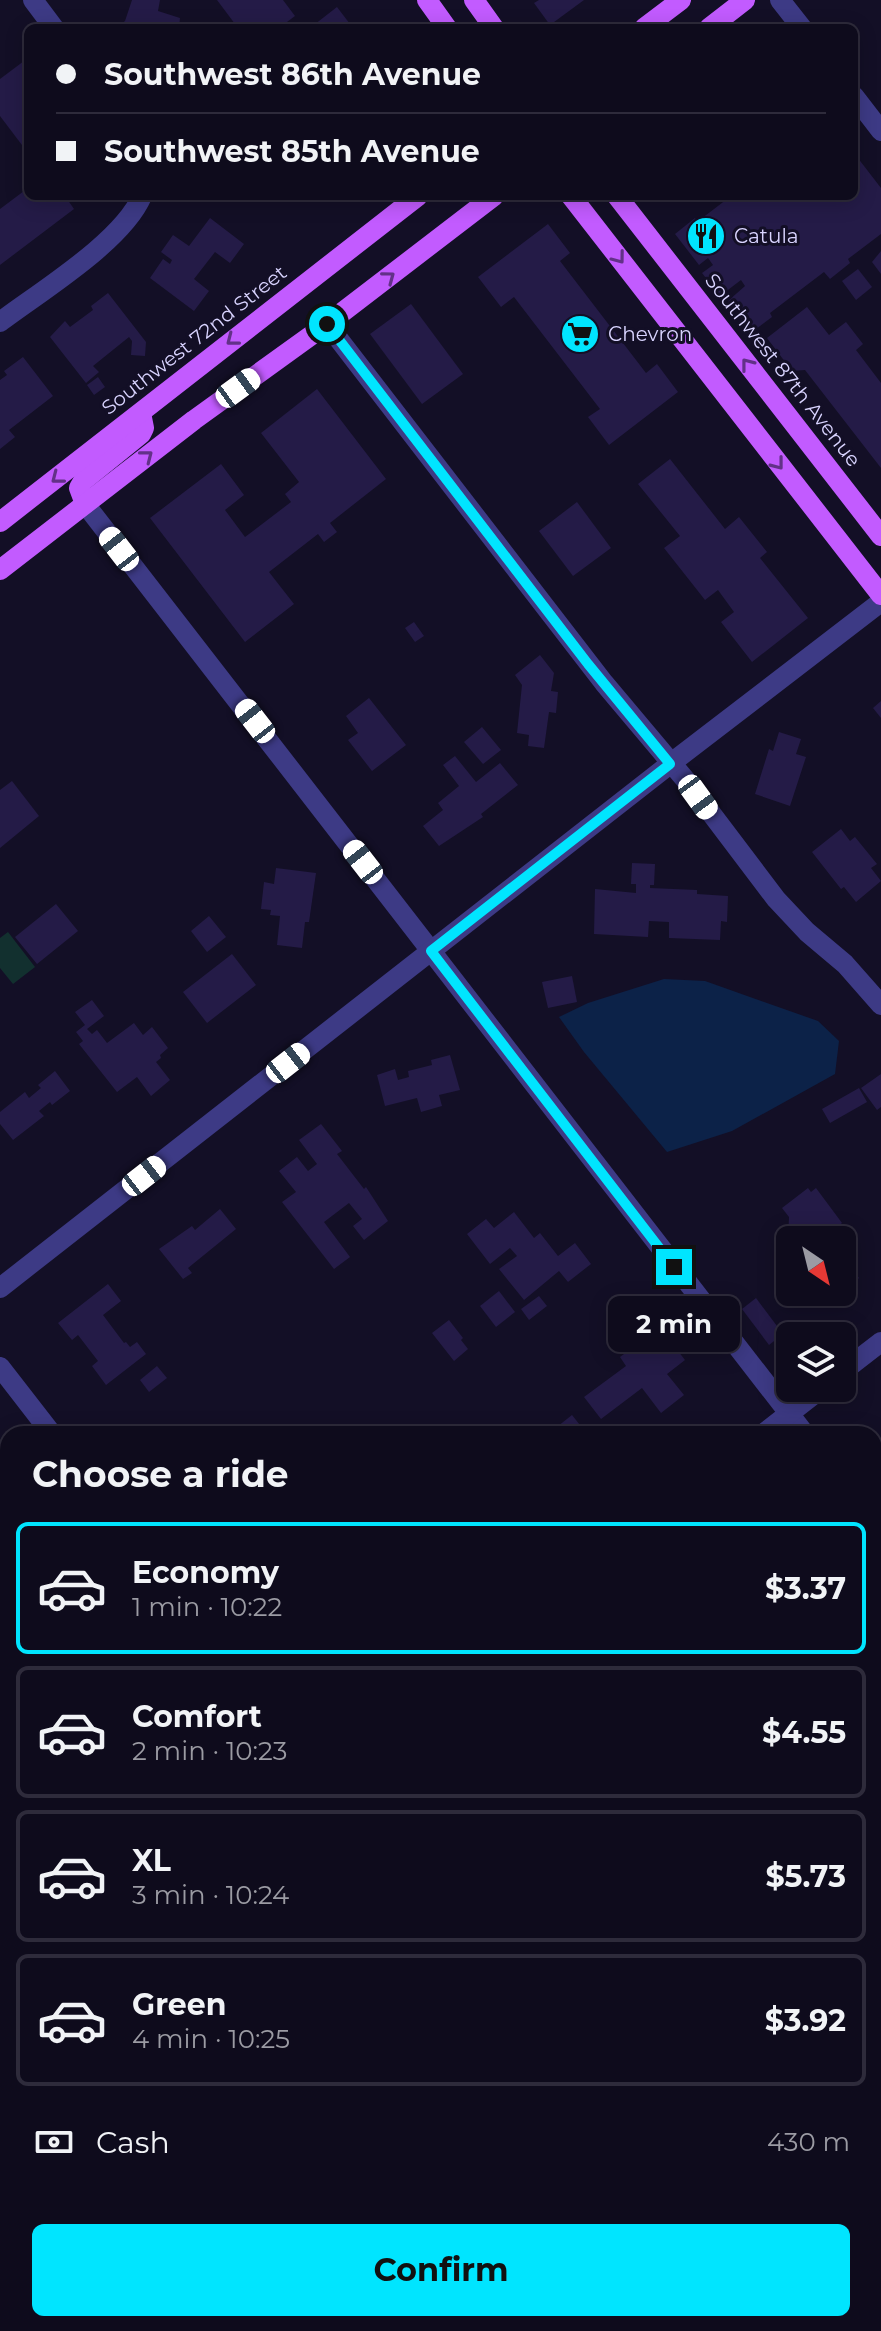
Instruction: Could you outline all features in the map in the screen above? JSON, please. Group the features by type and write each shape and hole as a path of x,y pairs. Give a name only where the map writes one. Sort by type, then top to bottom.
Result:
{"main road":[{"path":"427,0 444,24"},
{"path":"474,0 491,24"},
{"path":"649,24 681,0"},
{"path":"714,24 745,0"},
{"name":"Southwest 72nd Street","path":"0,522 413,200"},
{"path":"0,570 194,420 327,324 489,200"},
{"path":"574,200 881,595"},
{"name":"Southwest 87th Avenue","path":"620,200 881,536"},
{"path":"85,504 79,488 83,481 141,434 144,428 141,413"}],"street":[{"path":"780,0 799,24"},
{"path":"42,3 52,24"},
{"path":"858,101 881,131"},
{"path":"0,322 109,240 133,214 140,200"},
{"path":"327,324 530,589 689,784 787,911 845,964 881,1005"},
{"path":"85,504 799,1426"},
{"path":"0,1288 881,602"},
{"path":"856,1361 881,1342"},
{"path":"0,1367 46,1426"},
{"path":"773,1426 804,1402"}],"green space":[{"path":"8,932 35,967 13,984 0,968 0,938"}],"water":[{"path":"664,979 705,981 818,1021 839,1041 835,1074 732,1131 667,1152 559,1017 588,1003"}],"building":[{"path":"132,0 160,0 158,11 180,18 179,24 121,24"},
{"path":"217,0 283,0 295,16 284,24 235,24"},
{"path":"539,0 584,0 551,24 534,3"},
{"path":"337,7 350,24 315,24"},
{"path":"24,61 24,148 0,116 0,79"},
{"path":"858,158 881,188 881,234 848,259 850,263 830,279 824,272 770,313 772,317 752,332 728,301 745,286 741,280 720,296 702,273 713,265 708,258 699,265 675,234 695,218 697,222 726,200 858,200"},
{"path":"24,191 24,200 68,200 74,209 0,265 0,209"},
{"path":"210,218 244,244 230,263 215,252 194,279 209,291 194,311 150,278 163,259 170,264 172,260 161,252 173,235 189,246"},
{"name":"Chevron","path":"548,224 570,253 560,261 646,373 657,364 678,392 609,445 588,417 600,409 514,297 501,307 478,277"},
{"path":"881,251 881,274 872,262"},
{"path":"858,269 872,287 856,300 842,281"},
{"path":"108,293 146,342 145,356 131,355 132,341 129,337 93,366 99,372 86,383 50,337 65,321 70,327 93,310 91,306"},
{"path":"411,304 463,374 422,404 370,334"},
{"path":"807,307 829,335 846,322 863,344 856,350 881,383 881,468 805,370 792,371 767,338"},
{"path":"23,357 53,396 9,430 15,437 0,449 0,380 7,375 4,371"},
{"path":"98,377 105,387 94,395 87,385"},
{"path":"317,389 386,479 330,523 337,532 324,542 318,534 269,572 294,604 245,642 150,518 221,464 244,495 225,510 245,537 291,502 285,494 299,482 261,433"},
{"path":"670,459 725,529 739,517 767,552 760,558 808,618 752,662 721,622 734,612 718,590 705,600 664,548 680,536 638,484"},
{"path":"577,502 611,548 573,576 539,531"},
{"path":"414,622 424,636 415,642 405,628"},
{"path":"540,655 554,673 551,691 558,692 556,713 549,712 544,748 528,746 529,735 517,733 522,685 515,675"},
{"path":"369,698 406,745 372,771 348,740 358,733 346,716"},
{"path":"881,701 881,718 873,708"},
{"path":"482,727 501,750 483,764 464,742"},
{"path":"779,732 801,739 796,754 806,757 790,806 755,794 769,749 773,751"},
{"path":"455,756 476,782 500,763 518,785 481,814 483,817 439,846 423,826 443,810 438,803 459,786 443,765"},
{"path":"12,781 39,816 0,848 0,790"},
{"path":"841,829 850,841 855,837 877,864 871,868 881,881 856,902 844,887 841,889 812,852"},
{"path":"632,863 655,864 654,885 650,888 697,890 697,894 728,896 727,922 721,921 720,940 669,938 669,922 649,921 648,937 594,934 595,889 636,893 636,884 631,884"},
{"path":"276,868 316,873 302,948 277,945 280,916 270,915 271,910 261,909 264,882 274,884"},
{"path":"56,904 78,931 37,964 15,937"},
{"path":"209,916 226,937 207,952 191,931"},
{"path":"232,954 256,985 207,1023 183,992"},
{"path":"572,976 577,1002 548,1008 542,982"},
{"path":"92,1000 104,1016 87,1029 92,1034 97,1030 107,1043 134,1023 143,1035 152,1027 168,1048 156,1062 170,1080 151,1096 137,1077 117,1092 79,1044 83,1041 76,1032 85,1025 75,1012"},
{"path":"450,1055 460,1090 439,1095 442,1106 421,1112 417,1098 385,1106 377,1075 395,1069 398,1080 409,1077 408,1071 432,1065 431,1060"},
{"path":"55,1071 70,1091 39,1111 44,1116 13,1140 0,1124 0,1112 25,1092 29,1098 41,1088 38,1085"},
{"path":"881,1074 881,1107 877,1110 861,1088"},
{"path":"859,1088 867,1102 830,1123 822,1109"},
{"path":"321,1124 342,1151 337,1154 364,1189 366,1187 388,1221 364,1240 353,1226 362,1219 349,1203 324,1222 350,1257 334,1269 282,1202 296,1192 279,1171 297,1157 308,1171 317,1164 299,1140"},
{"path":"808,1188 811,1192 816,1188 842,1223 838,1226 789,1226 789,1217 782,1208"},
{"path":"220,1209 236,1229 188,1268 192,1273 183,1279 159,1249 192,1226 195,1230"},
{"path":"514,1212 534,1238 540,1233 558,1256 575,1243 591,1264 568,1282 559,1271 524,1300 499,1269 517,1256 510,1248 490,1264 467,1234 486,1219 494,1228"},
{"path":"108,1284 121,1301 103,1315 124,1343 130,1347 137,1342 146,1354 106,1385 92,1366 98,1361 78,1335 72,1340 58,1323"},
{"path":"499,1291 515,1312 496,1327 480,1306"},
{"path":"539,1296 547,1306 529,1320 521,1309"},
{"path":"756,1298 776,1325 776,1340 769,1345 742,1309"},
{"path":"449,1320 468,1349 454,1361 432,1333"},
{"path":"660,1322 685,1360 667,1374 684,1395 661,1413 642,1388 601,1419 584,1397 626,1366 620,1357"},
{"path":"157,1366 167,1378 149,1392 140,1380"},
{"path":"572,1415 581,1426 558,1426"}],"place":[{"name":"Catula","path":"706,236"},
{"name":"Chevron","path":"580,334"}],"route":[{"path":"327,324 588,664 670,764 431,951 674,1267"}]}
